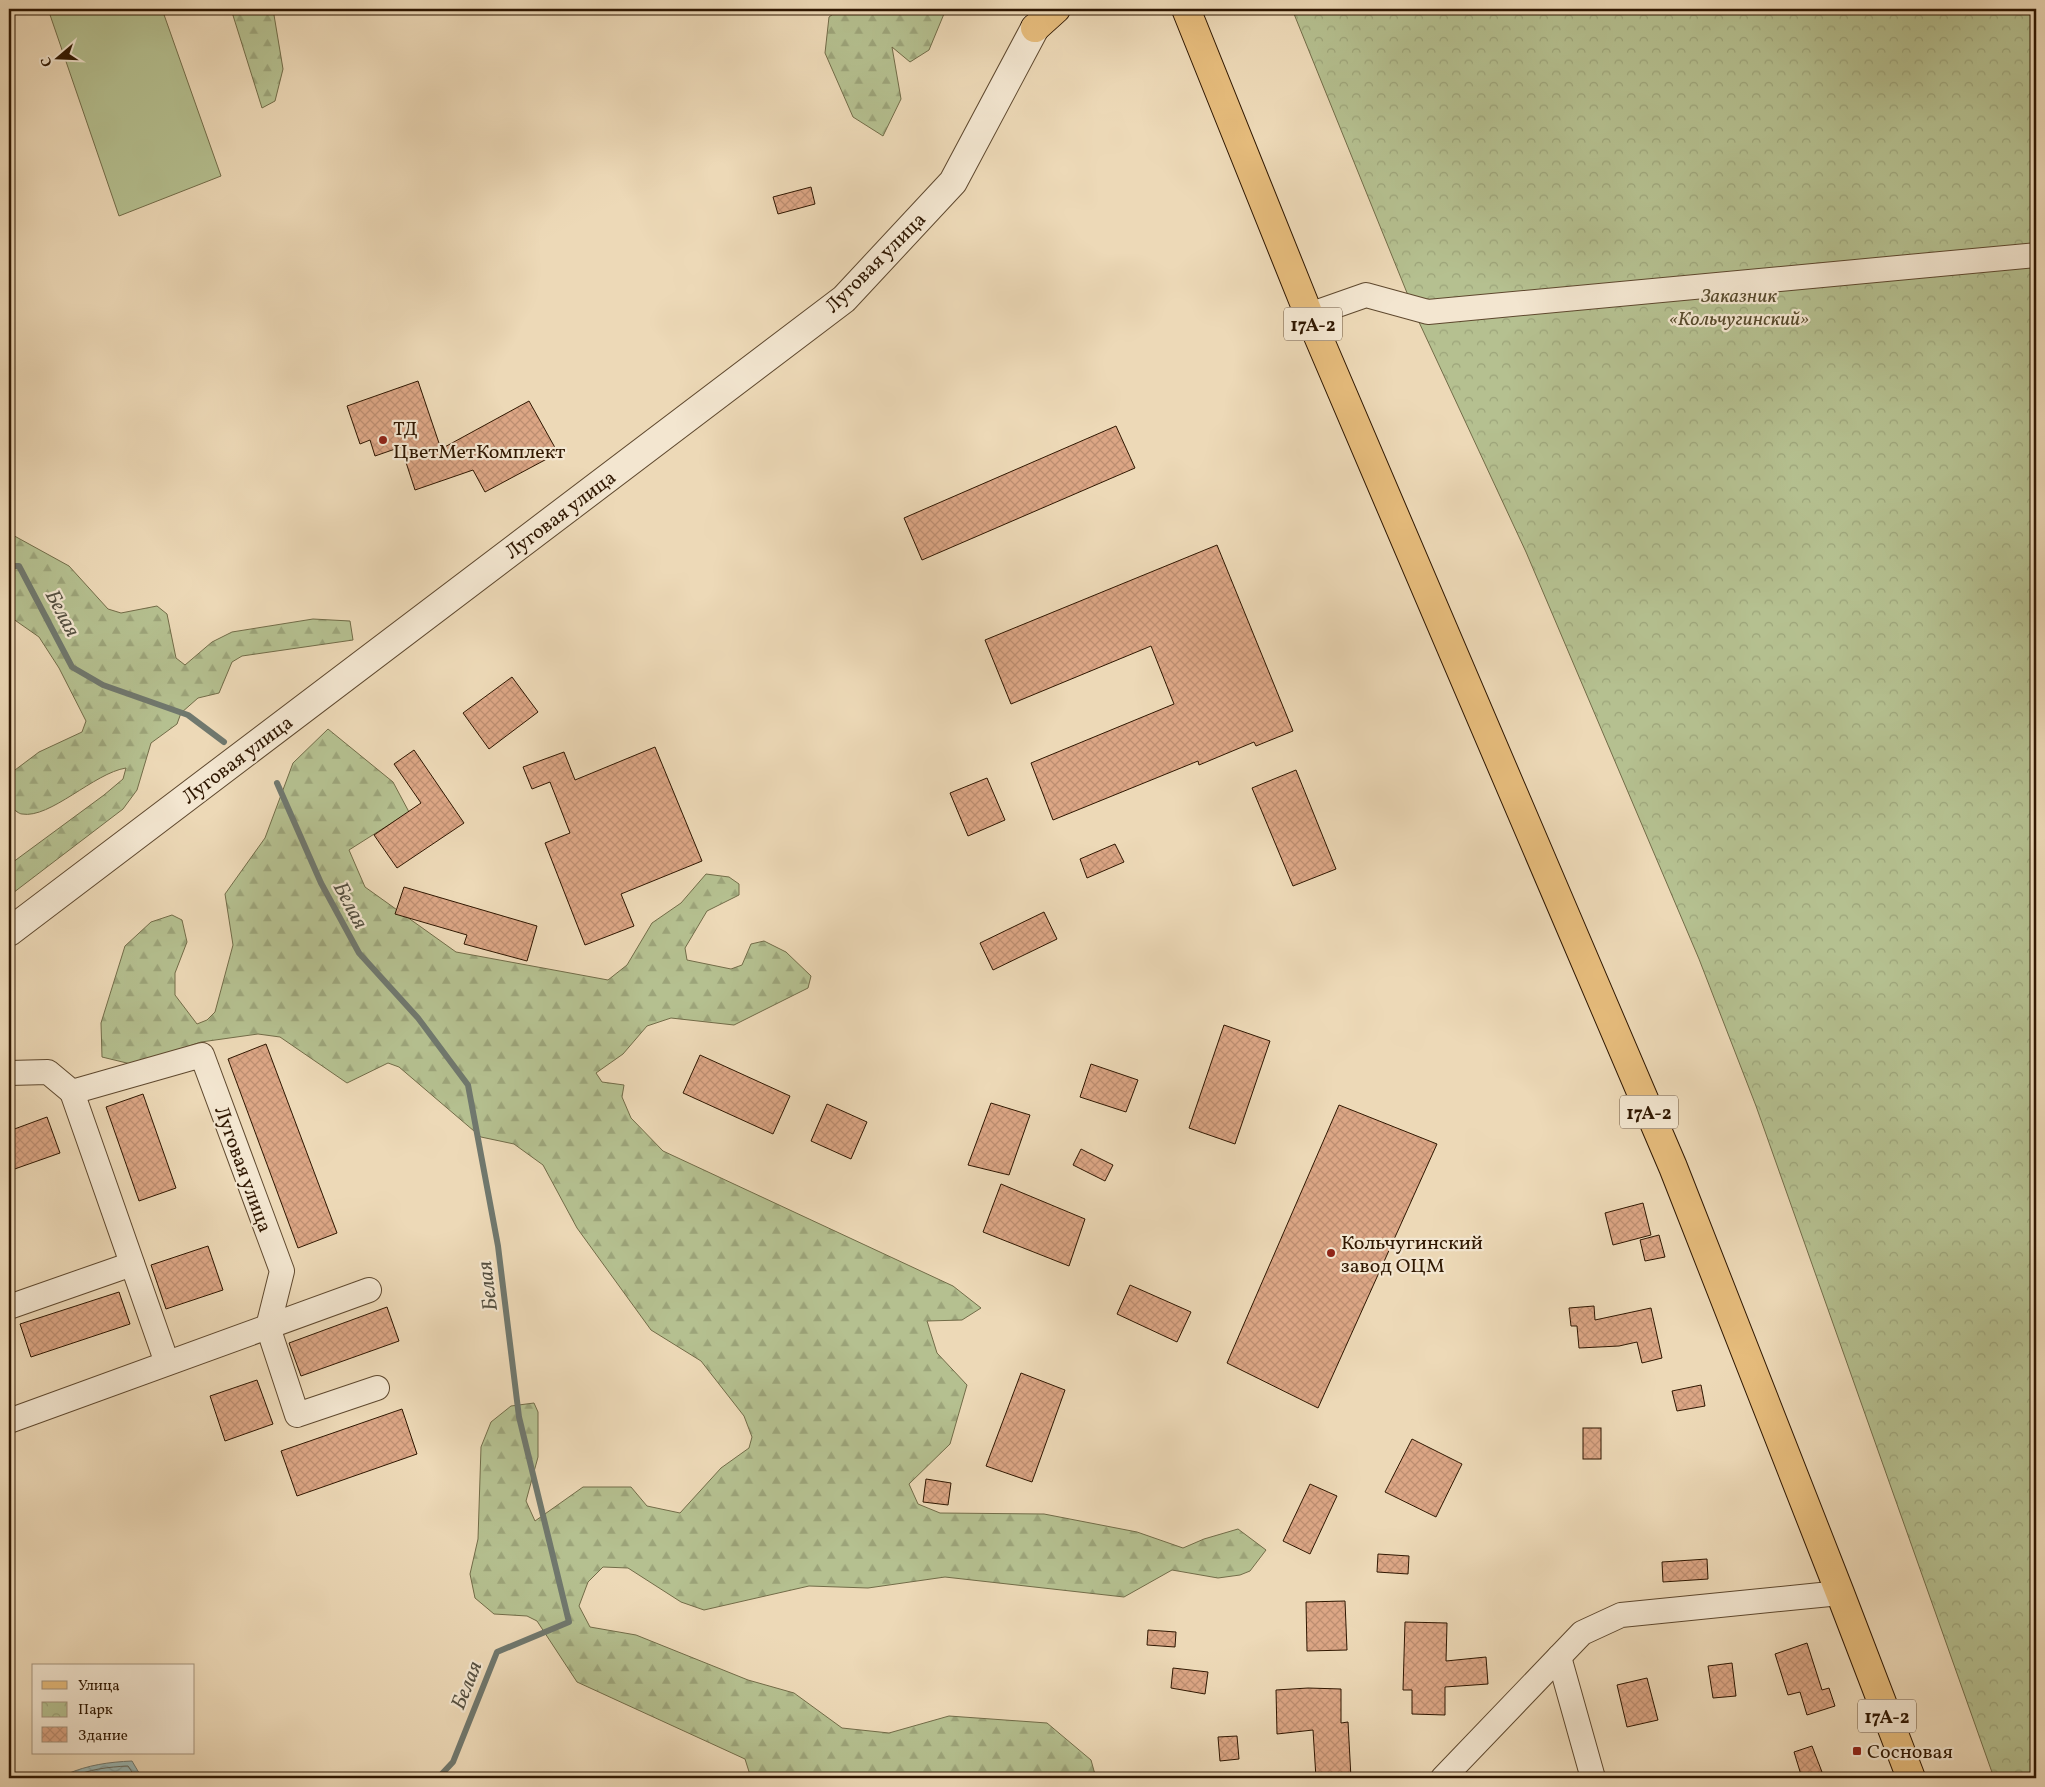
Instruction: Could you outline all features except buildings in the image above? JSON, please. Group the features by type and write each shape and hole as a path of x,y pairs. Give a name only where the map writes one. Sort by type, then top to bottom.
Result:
{"main road":[{"path":"1036,18 1056,9"},
{"name":"17А-2","path":"1186,9 1309,314 1673,1167 1911,1778"}],"street":[{"name":"Луговая улица","path":"9,932 844,299 953,182 1036,18"},
{"path":"1309,314 1366,295 1428,312 2036,255"},
{"name":"Луговая улица","path":"72,1092 202,1055 282,1271 268,1327"},
{"path":"9,1073 48,1072 72,1092 167,1363"},
{"path":"9,1307 132,1264"},
{"path":"9,1420 369,1290"},
{"path":"268,1327 297,1415 377,1388"},
{"path":"1443,1778 1582,1633 1621,1615 1840,1593"},
{"path":"1559,1657 1593,1778"}],"green space":[{"path":"48,9 162,9 221,176 119,216"},
{"path":"231,9 273,9 283,69 275,101 262,108"},
{"path":"840,9 946,9 929,50 910,62 892,47 901,99 883,136 853,117 825,53 829,17"},
{"name":"Заказник «Кольчугинский»","path":"1292,9 2036,9 2036,1778 1994,1778 1756,1106 1699,959 1526,552 1418,320"},
{"path":"9,533 69,566 108,609 121,613 157,606 167,614 176,658 185,665 212,642 232,632 313,619 350,621 353,640 242,656 232,662 219,693 198,698 181,713 177,724 151,743 137,790 123,809 9,896 9,865 104,795 123,779 126,768 100,778 46,810 33,814 22,814 12,808 8,786 11,773 39,752 82,732 86,721 59,668 39,637 9,616"},
{"path":"328,729 393,782 409,812 349,850 365,887 456,952 608,980 627,965 652,923 681,903 706,874 729,877 739,884 739,895 707,911 685,948 687,960 731,969 742,965 751,944 764,941 786,952 811,976 808,988 734,1025 671,1018 647,1026 623,1054 596,1073 602,1082 624,1085 622,1097 631,1118 663,1151 953,1286 981,1308 962,1320 927,1321 937,1353 967,1385 950,1444 909,1484 918,1504 940,1513 1044,1514 1137,1532 1183,1548 1204,1539 1238,1529 1266,1550 1250,1571 1240,1575 1218,1578 1172,1570 1124,1597 945,1577 868,1588 809,1586 704,1610 681,1602 628,1568 603,1567 588,1582 579,1606 590,1627 636,1635 748,1680 794,1693 842,1728 889,1733 949,1716 1047,1723 1091,1760 1096,1778 751,1778 745,1759 577,1682 537,1621 527,1616 494,1614 475,1598 470,1574 478,1539 481,1447 491,1422 511,1406 534,1403 538,1412 538,1457 526,1501 535,1521 583,1487 631,1487 647,1506 680,1513 721,1468 749,1448 752,1437 744,1416 701,1361 651,1330 577,1228 543,1165 514,1144 481,1137 399,1067 388,1063 347,1083 280,1037 258,1034 201,1042 135,1065 102,1057 101,1023 125,946 151,922 172,915 182,920 187,942 175,973 175,995 197,1024 207,1020 215,1012 233,945 225,894 265,838 293,763"}],"water":[{"path":"132,1761 142,1778 66,1778 67,1774 91,1766"}],"waterway":[{"name":"Белая","path":"9,566 19,566 72,667 103,685 188,715 224,742"},
{"name":"Белая","path":"277,783 321,883 359,953 418,1018 468,1085 498,1246 519,1417 569,1622 497,1652 453,1762 438,1778"}],"place":[{"name":"ТД ЦветМетКомплект","path":"383,440"},
{"name":"Кольчугинский завод ОЦМ","path":"1331,1253"},
{"name":"Сосновая","path":"1857,1751"}]}
